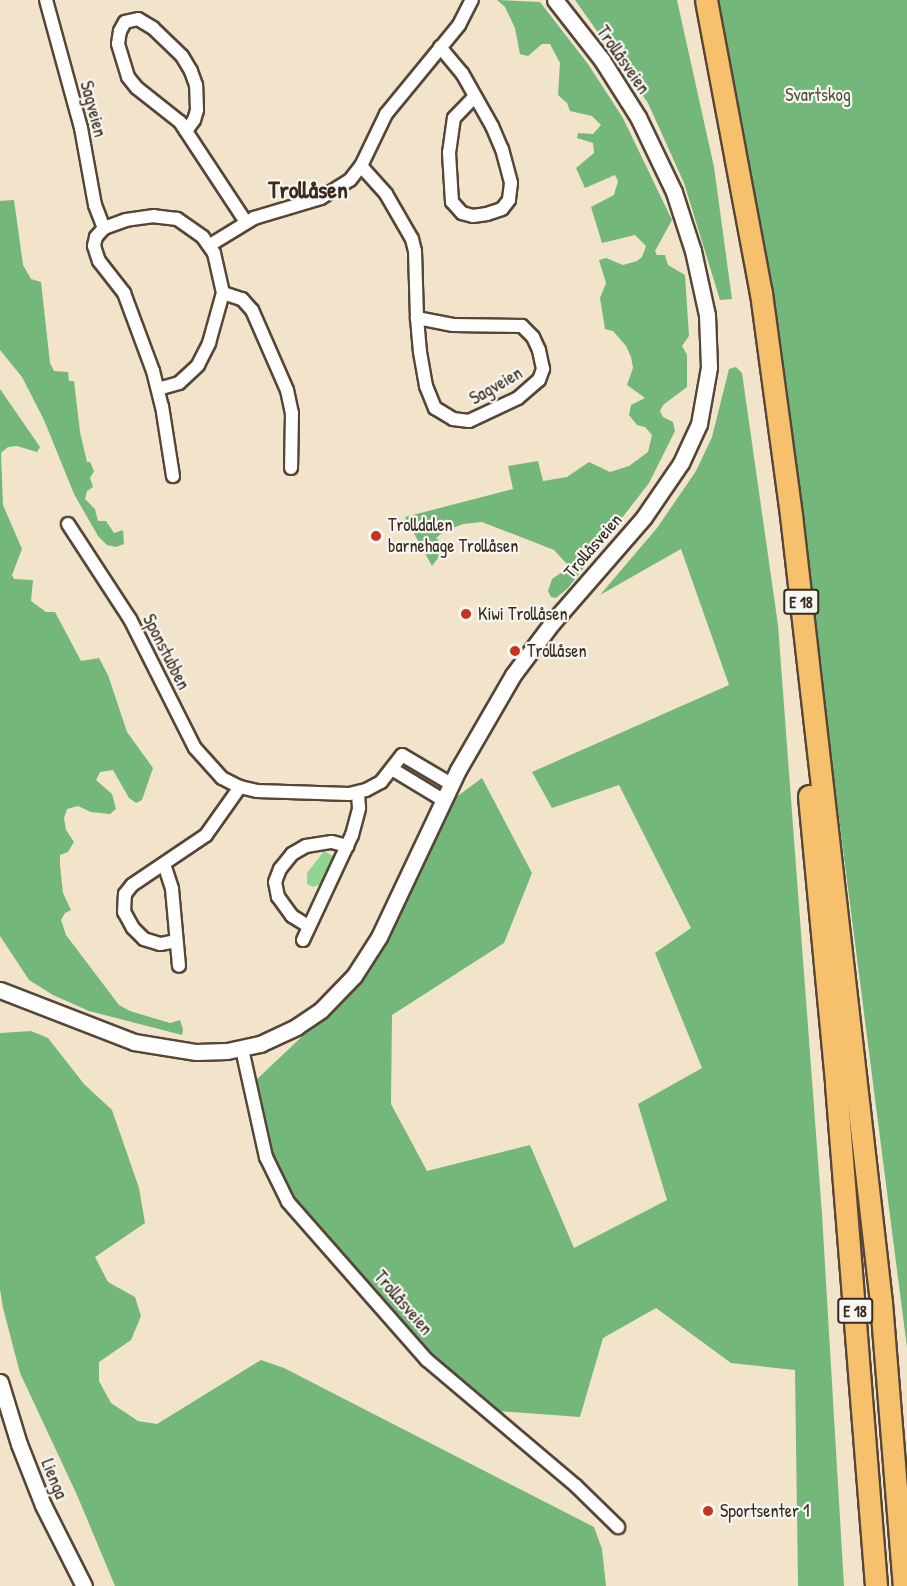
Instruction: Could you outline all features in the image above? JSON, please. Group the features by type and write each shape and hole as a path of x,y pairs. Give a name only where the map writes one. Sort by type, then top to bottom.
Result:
{"highway":[{"name":"E 18","path":"695,0 750,293 781,518 837,1084 876,1586"},
{"name":"E 18","path":"706,0 760,292 789,493 880,1290 904,1586"},
{"name":"E 18","path":"863,1586 873,1539"}],"street":[{"name":"Sagveien","path":"46,0 82,136 95,205 104,228"},
{"path":"210,245 246,222 333,193 350,180 361,166 386,114 466,15 472,0"},
{"name":"Trollåsveien","path":"0,990 115,1036 149,1046 196,1053 242,1049 273,1038 309,1018 332,1001 354,976 380,937 451,784 479,730 523,661 672,479 699,423 707,385 710,350 707,315 693,251 674,192 647,134 627,99 590,44 555,0"},
{"path":"186,131 194,120 197,110 196,85 191,71 175,49 153,28 138,20 126,22 120,31 118,44 128,76 186,131 246,222"},
{"path":"440,47 456,66 475,96 502,148 511,188 509,200 502,209 473,216 462,213 452,202 449,153 454,118 475,96"},
{"name":"Sagveien","path":"361,166 386,194 412,239 417,318 421,358 428,394 435,408 446,417 463,421 483,416 526,393 539,380 543,369 539,350 533,337 522,326 453,325 417,318"},
{"path":"158,389 179,383 198,365 209,343 223,293 216,260 210,245 195,231 171,217 145,217 104,228 95,242 96,256 128,303 158,389 173,476"},
{"path":"223,293 242,299 252,310 287,390 292,412 291,468"},
{"name":"Sponstubben","path":"68,524 130,619 195,748 214,771 240,787 318,795 358,793 381,782 402,755 451,784"},
{"path":"392,769 444,800"},
{"path":"176,941 160,944 144,939 133,928 123,906 129,889 206,835 240,787"},
{"path":"303,940 347,846 358,815 358,793"},
{"path":"308,926 292,916 278,897 275,882 280,869 292,854 306,846 332,842 347,846"},
{"path":"164,864 172,889 179,966"},
{"name":"Trollåsveien","path":"242,1049 266,1157 288,1202 427,1360 576,1486 618,1527"},
{"name":"Lienga","path":"0,1382 19,1444 43,1505 84,1586"}],"green space":[{"path":"497,0 540,2 588,64 623,118 672,220 655,251 657,255 665,255 668,265 685,275 689,336 682,346 687,355 687,387 663,405 660,411 663,417 673,422 675,431 649,483 568,588 556,598 551,597 548,591 552,579 567,569 566,563 554,550 482,522 463,524 443,532 436,538 443,544 444,550 432,566 405,517 513,489 508,466 538,461 543,481 567,477 589,462 610,472 629,466 648,452 652,435 645,427 637,425 629,415 631,405 645,398 627,385 633,368 631,357 626,346 613,331 605,329 600,298 606,283 599,260 606,258 623,265 637,261 642,257 646,246 635,235 602,243 591,207 614,195 618,181 615,175 585,188 576,168 594,153 593,143 577,138 578,133 593,134 601,125 592,116 570,111 567,103 558,95 560,63 550,44 542,44 528,56 520,54 515,28 505,7"},
{"path":"575,0 677,0 714,167 732,299 720,300 684,183 648,103"},
{"name":"Svartskog","path":"707,0 907,0 907,1348 812,608 772,321"},
{"path":"14,200 23,265 31,279 41,282 50,363 54,371 68,372 69,381 74,381 80,432 87,462 90,462 94,471 90,478 93,487 87,491 85,499 95,509 98,521 106,521 114,533 123,530 124,544 116,547 107,545 98,536 74,494 44,420 22,377 0,350 0,201"},
{"path":"736,367 742,373 778,625 822,1214 844,1586 798,1586 795,1370 731,1363 656,1308 603,1338 580,1417 496,1411 416,1350 332,1257 272,1171 254,1082 369,973 447,804 482,778 532,873 504,943 392,1015 391,1104 427,1171 530,1145 574,1248 667,1200 638,1104 702,1068 655,953 691,928 619,785 552,808 532,772 729,685 681,549 600,595 657,528 696,471 712,437 729,369"},
{"path":"0,389 40,447 37,452 17,446 8,447 1,453 3,505 22,549 12,575 14,579 33,580 31,601 46,612 55,612 81,661 99,658 108,675 127,732 153,768 142,800 136,803 129,798 113,770 100,772 96,780 112,794 116,809 110,814 91,812 78,806 67,809 64,818 66,830 74,842 68,852 60,855 60,865 63,893 71,910 65,913 61,920 66,935 119,1005 130,1011 170,1023 180,1020 182,1035 89,1011 53,995 29,980 0,936"},
{"path":"324,851 335,857 322,884 313,887 307,884 307,873"},
{"path":"31,1031 48,1038 84,1084 112,1110 139,1188 145,1223 95,1257 108,1282 135,1297 141,1316 131,1340 99,1362 99,1381 111,1403 138,1421 157,1424 261,1360 284,1368 594,1527 602,1549 606,1586 115,1586 77,1495 20,1373 0,1289 0,1033"}],"place":[{"name":"Trolldalen barnehage Trollåsen","path":"376,536"},
{"name":"Kiwi Trollåsen","path":"466,614"},
{"name":"Trollåsen","path":"515,651"},
{"name":"Sportsenter 1","path":"708,1511"}],"district":[{"name":"Trollåsen","path":"308,190"}]}
